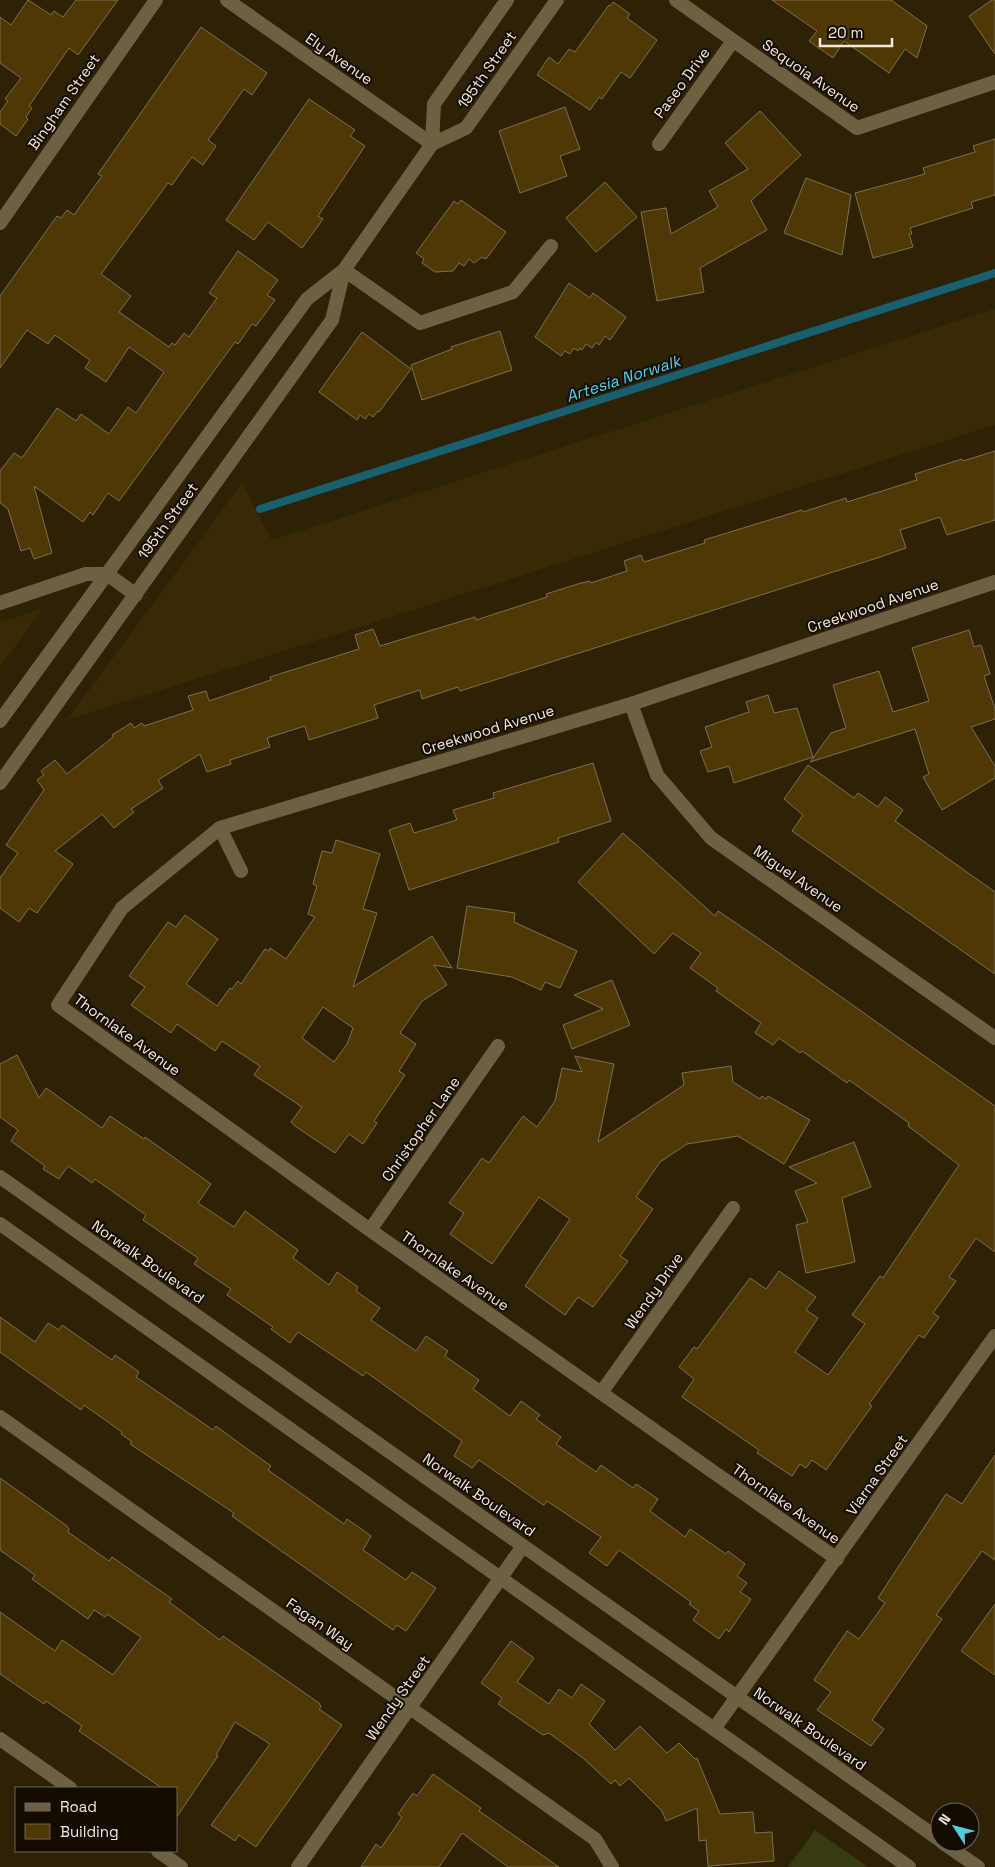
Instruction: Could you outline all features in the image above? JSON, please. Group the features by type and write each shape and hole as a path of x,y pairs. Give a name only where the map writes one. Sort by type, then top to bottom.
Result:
{"street":[{"name":"Bingham Street","path":"0,223 156,0"},
{"name":"Ely Avenue","path":"227,0 432,144"},
{"name":"195th Street","path":"432,144 434,104 507,0"},
{"name":"195th Street","path":"0,721 307,299 344,270 432,144 466,128 557,0"},
{"name":"Sequoia Avenue","path":"676,0 857,128 995,82"},
{"name":"Paseo Drive","path":"659,144 733,41"},
{"path":"344,270 420,323 513,292 551,246"},
{"name":"195th Street","path":"0,783 332,320 344,270"},
{"path":"0,603 86,574 107,574 136,595"},
{"name":"Creekwood Avenue","path":"58,1005 122,908 220,828 631,704 995,582"},
{"name":"Miguel Avenue","path":"631,704 657,775 711,838 995,1038"},
{"path":"220,828 241,871"},
{"name":"Thornlake Avenue","path":"58,1005 370,1230 837,1560"},
{"name":"Christopher Lane","path":"370,1230 498,1046"},
{"name":"Norwalk Boulevard","path":"0,1177 930,1833"},
{"name":"Wendy Drive","path":"601,1393 733,1208"},
{"path":"0,1224 909,1867"},
{"name":"Viarna Street","path":"714,1729 837,1560 995,1336"},
{"name":"Fagan Way","path":"0,1417 595,1839 612,1867"},
{"name":"Wendy Street","path":"298,1867 523,1546"},
{"path":"0,1739 69,1787"},
{"path":"159,1852 181,1867"},
{"name":"Norwalk Boulevard","path":"957,1852 978,1867"}],"shaded area":[{"path":"995,309 995,425 67,720 242,483 272,540"},
{"path":"43,608 0,667 0,622"}],"green space":[{"path":"815,1830 868,1867 788,1867"}],"building":[{"path":"28,0 51,15 54,11 63,17 76,0 118,0 78,55 69,48 29,106 32,108 26,117 28,119 16,136 0,124 0,112 8,101 5,99 21,78 0,63 0,17 11,25"},
{"path":"772,0 891,0 927,26 917,58 905,49 889,73 844,41 833,58 809,41 817,31"},
{"path":"992,0 995,0 995,54 969,16"},
{"path":"613,2 630,14 627,18 657,40 630,78 621,72 602,99 599,97 590,110 537,75 549,57 558,64 569,49 575,52"},
{"path":"201,27 267,73 252,95 244,89 208,140 216,146 203,165 192,157 172,185 168,183 101,274 131,296 119,312 169,347 172,343 175,345 184,333 189,337 217,298 209,293 238,251 278,280 267,295 275,300 256,326 252,324 238,344 235,342 119,501 108,493 93,515 90,512 83,522 34,486 52,553 34,559 30,548 21,551 8,509 0,503 0,471 14,453 22,458 57,408 76,421 81,414 109,434 128,407 136,413 164,372 129,347 106,382 85,368 90,360 55,335 48,344 27,330 0,368 0,296 57,216 61,218 67,210 74,215 102,176 98,174"},
{"path":"309,99 355,130 350,136 365,146 318,216 323,219 302,248 268,222 254,240 226,220"},
{"path":"565,107 580,149 560,156 567,176 520,193 499,131"},
{"path":"760,111 801,155 751,201 767,230 700,268 704,292 657,301 641,212 666,208 671,234 718,207 709,191 748,169 725,143"},
{"path":"995,139 995,195 971,202 973,208 910,228 912,234 909,234 913,247 873,258 855,193 925,174 923,168 975,152 973,146"},
{"path":"806,178 851,195 842,255 784,233"},
{"path":"605,182 637,217 596,252 566,218"},
{"path":"461,200 506,232 486,259 482,257 474,263 469,259 464,266 459,263 453,271 435,272 422,263 424,259 416,253 454,201 458,204"},
{"path":"569,283 590,298 593,293 626,317 610,340 605,336 599,345 596,342 592,348 586,344 582,350 580,348 578,351 574,348 570,354 565,351 561,356 535,337"},
{"path":"500,331 512,370 422,400 411,365 452,349 451,347"},
{"path":"362,332 411,369 379,412 373,417 369,414 365,419 360,415 357,420 319,392"},
{"path":"995,451 995,520 947,535 940,517 900,530 906,548 460,691 458,687 422,699 420,690 374,705 378,718 309,740 305,726 267,738 270,747 230,760 231,764 207,772 200,754 158,780 163,788 131,809 134,812 114,828 102,814 55,851 73,864 37,913 29,908 19,922 0,908 0,878 18,853 6,845 44,790 37,780 44,775 41,771 55,760 67,774 113,737 112,735 131,723 134,728 142,723 144,726 193,710 188,696 206,691 209,701 271,680 270,677 359,649 355,635 373,629 380,646 475,617 476,620 547,597 546,594 581,583 590,581 591,583 627,571 624,561 641,555 644,562 705,543 704,540 802,510 803,512 846,498 847,502 917,480 915,474"},
{"path":"969,630 974,647 981,645 990,674 984,676 995,709 995,719 971,727 995,766 995,778 942,810 923,777 929,774 915,729 810,762 831,733 846,728 833,685 879,671 893,712 929,701 912,648"},
{"path":"768,695 774,713 797,708 813,757 734,783 729,766 708,772 700,751 712,747 705,727 749,712 746,702"},
{"path":"593,763 611,821 558,838 559,842 409,890 389,830 410,823 414,833 457,820 453,810 494,798 493,793"},
{"path":"808,765 854,798 858,793 878,807 885,797 903,810 895,821 995,892 995,974 792,831 803,815 784,799"},
{"path":"623,833 715,916 718,911 755,936 995,1106 995,1252 976,1238 949,1277 956,1281 933,1313 939,1317 924,1338 919,1335 869,1404 872,1406 826,1470 812,1460 806,1468 800,1464 792,1476 757,1453 759,1450 682,1397 694,1379 679,1367 694,1347 697,1349 750,1278 766,1289 779,1271 816,1297 806,1310 818,1318 795,1352 828,1375 865,1324 852,1315 880,1276 883,1278 959,1165 908,1126 909,1123 849,1080 847,1083 802,1051 800,1053 779,1038 773,1045 755,1033 761,1023 716,991 718,988 690,968 701,953 673,933 654,954 578,882"},
{"path":"336,840 380,854 363,909 377,913 353,987 432,936 452,968 434,965 447,985 422,1001 400,1033 416,1044 399,1071 405,1075 374,1121 377,1123 363,1144 349,1134 335,1153 291,1122 302,1107 254,1075 260,1066 222,1041 215,1051 177,1024 171,1033 131,1005 145,987 129,976 168,922 176,927 185,915 218,939 186,984 217,1006 230,988 232,989 238,981 241,984 265,949 269,951 270,948 286,959 315,917 308,914 317,886 313,884 322,851 332,853","holes":["323,1007 353,1028 347,1044 334,1062 302,1038"]},
{"path":"467,906 515,913 514,922 577,951 560,988 545,982 541,990 512,977 457,968"},
{"path":"612,980 630,1025 572,1049 563,1025 603,1009 574,995"},
{"path":"17,1055 39,1098 46,1088 102,1128 110,1116 144,1139 145,1137 211,1184 198,1203 234,1227 245,1211 298,1250 293,1258 329,1285 337,1272 358,1287 356,1291 380,1308 371,1320 416,1351 426,1336 448,1351 445,1356 479,1380 473,1389 510,1416 521,1401 540,1415 536,1419 561,1437 556,1444 596,1472 601,1465 633,1488 636,1484 658,1499 650,1511 685,1537 690,1529 726,1554 728,1551 745,1564 737,1576 747,1583 740,1592 751,1599 729,1632 726,1629 719,1639 693,1620 699,1611 689,1604 691,1602 619,1550 607,1566 589,1553 601,1537 547,1501 544,1505 542,1504 479,1460 472,1468 454,1456 462,1441 366,1372 363,1376 298,1332 290,1343 271,1329 273,1327 227,1295 231,1289 194,1264 198,1258 143,1220 146,1215 95,1179 92,1183 68,1166 59,1179 43,1169 45,1166 11,1141 18,1130 0,1117 0,1064"},
{"path":"575,1056 614,1064 598,1142 684,1085 682,1073 731,1066 733,1082 760,1099 762,1096 766,1099 768,1096 810,1120 784,1164 738,1136 687,1144 660,1162 636,1197 653,1209 620,1256 628,1261 593,1307 578,1297 565,1315 525,1286 570,1219 539,1197 492,1264 450,1234 464,1213 449,1203 482,1158 489,1163 523,1116 537,1127 555,1101 562,1068 582,1072"},
{"path":"854,1142 871,1187 842,1198 855,1262 806,1273 796,1225 808,1222 795,1191 817,1183 789,1167"},
{"path":"0,1317 35,1342 48,1323 59,1330 62,1325 112,1360 115,1355 139,1372 136,1377 213,1430 216,1426 271,1466 268,1470 344,1524 347,1519 371,1536 363,1550 406,1580 412,1572 436,1588 406,1631 397,1625 393,1630 232,1516 234,1513 130,1444 132,1442 121,1434 122,1432 84,1405 81,1410 0,1352"},
{"path":"995,1455 995,1560 982,1551 936,1615 942,1619 872,1720 884,1729 871,1746 817,1710 831,1692 814,1680 847,1631 859,1639 885,1603 878,1598 946,1494 962,1504"},
{"path":"0,1478 67,1526 68,1532 109,1561 112,1557 172,1599 169,1602 220,1640 223,1636 319,1703 321,1707 319,1709 342,1725 256,1847 239,1835 235,1841 211,1825 270,1744 235,1722 216,1755 218,1756 178,1815 178,1787 161,1787 79,1731 82,1726 46,1701 44,1704 0,1674 0,1612 55,1651 62,1640 113,1675 141,1637 107,1614 105,1617 94,1610 88,1619 32,1579 35,1575 0,1550"},
{"path":"995,1604 995,1675 961,1651"},
{"path":"511,1641 534,1658 517,1682 549,1704 559,1689 572,1698 581,1684 605,1701 589,1724 615,1750 640,1726 667,1753 679,1743 695,1759 697,1758 720,1814 753,1812 755,1833 772,1832 774,1861 708,1866 706,1840 699,1841 697,1808 666,1821 662,1811 629,1778 620,1786 615,1780 611,1784 583,1758 549,1733 543,1735 498,1704 502,1698 481,1683"},
{"path":"433,1774 481,1808 479,1811 559,1867 508,1867 462,1833 439,1867 361,1867 376,1844 381,1848 402,1817 398,1814 413,1793 417,1796"}],"waterway":[{"name":"Artesia Norwalk","path":"260,509 995,273"}]}
